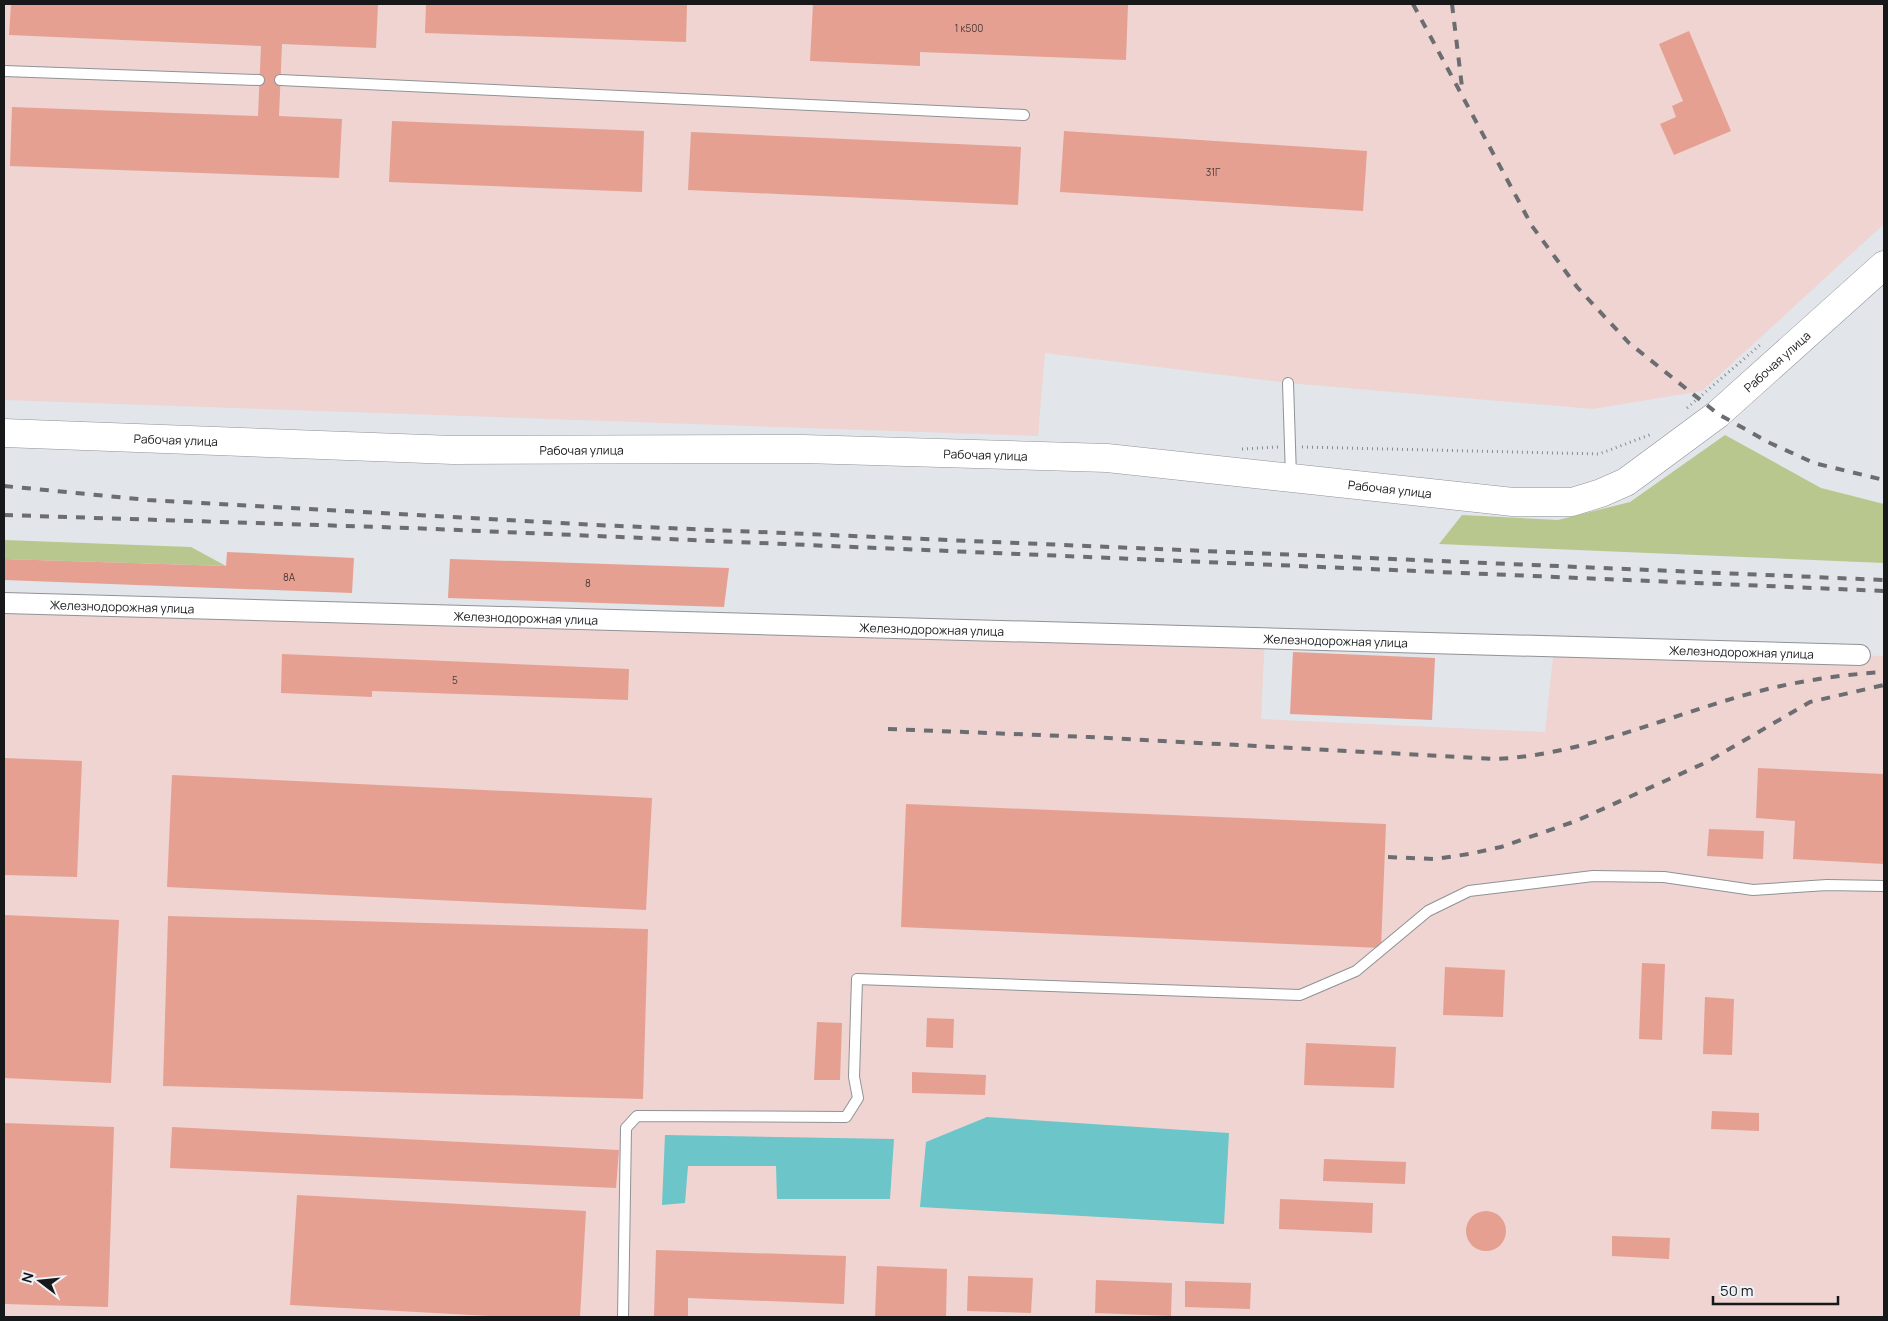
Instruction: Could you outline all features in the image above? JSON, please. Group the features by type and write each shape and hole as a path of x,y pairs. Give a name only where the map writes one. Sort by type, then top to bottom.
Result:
{"street":[{"name":"Рабочая улица","path":"4,433 453,450 803,449 1106,458 1513,502 1572,502 1601,494 1626,482 1718,414 1884,265"},
{"name":"Железнодорожная улица","path":"4,604 1860,655"}],"lane":[{"path":"4,71 259,80"},
{"path":"280,80 1024,115"},
{"path":"1288,382 1291,478"},
{"path":"624,1317 626,1128 637,1116 846,1117 858,1098 854,1077 857,979 1300,995 1356,971 1428,911 1469,891 1593,876 1664,877 1752,890 1827,886 1884,886"}],"path":[{"path":"1684,411 1760,345"},
{"path":"1232,450 1290,446 1599,454 1655,433"}],"shaded area":[{"path":"4,4 1884,4 1884,224 1702,391 1593,409 1288,383 1045,353 1038,436 4,400"},
{"path":"4,614 1265,635 1261,719 1545,732 1554,648 1884,656 1884,1317 4,1317"}],"green space":[{"path":"1725,435 1821,488 1884,504 1884,563 1439,544 1462,515 1558,520 1630,502"},
{"path":"4,540 191,547 226,566 4,559"}],"water":[{"path":"987,1117 1229,1133 1224,1224 920,1207 926,1142"},
{"path":"665,1135 894,1139 890,1199 777,1199 776,1166 688,1166 685,1203 662,1205"}],"building":[{"path":"11,4 378,4 376,48 282,44 279,116 342,119 339,178 10,166 12,107 258,116 261,46 9,35"},
{"path":"426,4 687,4 686,42 425,33"},
{"path":"813,4 1128,4 1126,60 920,52 920,66 810,61"},
{"path":"1689,31 1731,131 1674,155 1660,124 1676,117 1672,106 1683,101 1659,44"},
{"path":"392,121 644,131 642,192 389,182"},
{"path":"1064,131 1367,151 1363,211 1060,192"},
{"path":"691,132 1021,147 1018,205 688,190"},
{"path":"227,552 354,558 352,593 4,580 4,559 226,566"},
{"path":"450,559 729,568 724,607 448,598"},
{"path":"1293,652 1435,658 1432,720 1290,714"},
{"path":"282,654 629,669 628,700 372,691 372,697 281,693"},
{"path":"4,758 82,761 77,877 4,875"},
{"path":"1758,768 1884,774 1884,864 1793,859 1795,821 1756,818"},
{"path":"172,775 652,798 646,910 167,887"},
{"path":"906,804 1386,824 1381,948 901,927"},
{"path":"1709,829 1764,831 1763,859 1707,856"},
{"path":"4,915 119,920 111,1083 4,1078"},
{"path":"168,916 648,929 643,1099 163,1086"},
{"path":"1642,963 1665,964 1662,1040 1639,1039"},
{"path":"1445,967 1505,970 1503,1017 1443,1015"},
{"path":"1705,997 1734,999 1732,1055 1703,1054"},
{"path":"927,1018 954,1019 953,1048 926,1047"},
{"path":"817,1022 842,1023 840,1080 814,1080"},
{"path":"1306,1043 1396,1047 1394,1088 1304,1085"},
{"path":"912,1072 986,1075 985,1095 912,1093"},
{"path":"1712,1111 1759,1113 1759,1131 1711,1129"},
{"path":"4,1123 114,1127 108,1307 4,1304"},
{"path":"172,1127 619,1150 616,1188 170,1168"},
{"path":"1324,1159 1406,1162 1405,1184 1323,1181"},
{"path":"297,1195 586,1211 580,1317 507,1317 290,1305"},
{"path":"1280,1199 1373,1203 1372,1233 1279,1229"},
{"path":"1486,1211 1500,1217 1506,1231 1500,1245 1486,1251 1472,1245 1466,1231 1472,1217"},
{"path":"1612,1236 1670,1238 1669,1259 1612,1256"},
{"path":"656,1250 846,1256 844,1304 688,1298 688,1317 654,1317"},
{"path":"877,1266 947,1269 946,1317 875,1317"},
{"path":"968,1276 1033,1278 1031,1313 967,1311"},
{"path":"1096,1280 1172,1283 1171,1316 1095,1313"},
{"path":"1185,1281 1251,1283 1250,1309 1185,1307"}],"railway":[{"path":"1413,4 1532,226 1577,287 1629,343 1718,414 1770,443 1814,463 1884,480"},
{"path":"1452,4 1462,87"},
{"path":"4,486 148,500 596,525 1884,580"},
{"path":"4,515 410,528 1884,591"},
{"path":"888,729 1089,737 1496,759 1558,751 1588,744 1708,706 1774,688 1847,675 1884,672"},
{"path":"1388,857 1435,859 1469,854 1501,847 1576,821 1707,762 1810,702 1884,685"}]}
